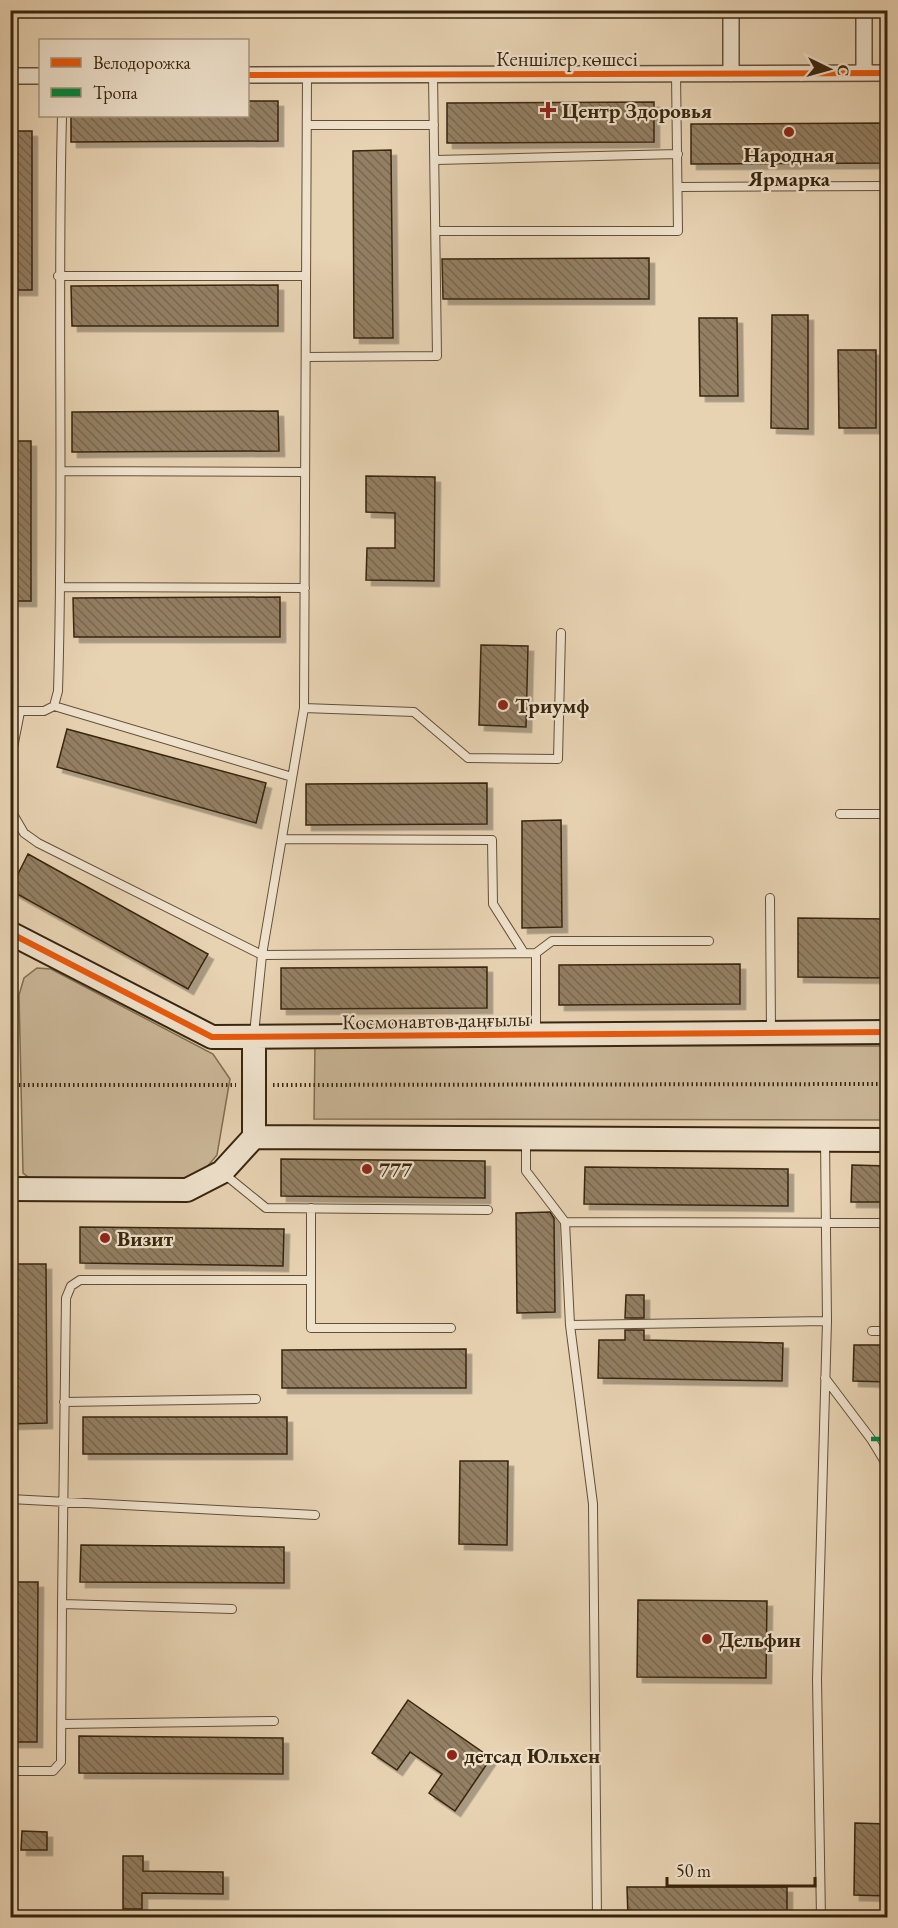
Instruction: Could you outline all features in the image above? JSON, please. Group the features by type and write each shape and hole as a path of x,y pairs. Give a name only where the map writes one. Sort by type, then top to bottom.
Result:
{"street":[{"path":"731,10 731,74"},
{"path":"864,10 864,73"},
{"name":"Кеншілер көшесі","path":"249,75 888,73"},
{"path":"10,76 39,76"},
{"name":"Космонавтов даңғылы","path":"10,933 212,1037 888,1032"},
{"path":"10,1189 187,1190 222,1172 254,1137 254,1038"},
{"path":"254,1137 888,1140"}],"lane":[{"path":"436,231 678,231 676,74"},
{"path":"306,357 437,356 433,75"},
{"path":"254,1038 261,955 304,708 307,76"},
{"path":"54,706 58,691 61,587 62,471 58,276 62,117"},
{"path":"307,125 434,125"},
{"path":"435,160 678,154"},
{"path":"679,187 888,186"},
{"path":"58,276 306,276"},
{"path":"62,471 305,472"},
{"path":"61,587 305,588"},
{"path":"304,708 414,712 468,758 558,759 561,633"},
{"path":"10,711 44,711 54,706 292,777"},
{"path":"10,763 20,712"},
{"path":"10,809 24,833 38,843 261,955 536,953 552,941 709,940"},
{"path":"840,814 888,814"},
{"path":"282,839 492,840 493,904 524,953"},
{"path":"770,898 771,1033"},
{"path":"536,953 536,1035"},
{"path":"526,1138 526,1171 566,1222 570,1325 593,1504 597,1917"},
{"path":"821,1917 817,1679 827,1321 825,1140"},
{"path":"222,1172 266,1208 489,1210"},
{"path":"311,1208 311,1328 451,1328"},
{"path":"566,1222 888,1223"},
{"path":"10,1771 53,1771 58,1768 62,1724 62,1503 66,1298 71,1286 80,1280 311,1280"},
{"path":"570,1325 827,1321"},
{"path":"872,1331 888,1331"},
{"path":"825,1378 871,1439 888,1467"},
{"path":"64,1402 256,1399"},
{"path":"10,1499 315,1515"},
{"path":"62,1604 232,1610"},
{"path":"62,1724 274,1721"}],"path":[{"path":"10,1085 888,1084"}],"shaded area":[{"path":"37,968 51,969 213,1054 230,1079 217,1155 201,1174 180,1180 36,1183 23,1173 19,995 24,978"},
{"path":"315,1045 887,1046 887,1120 314,1119"}],"building":[{"path":"249,101 278,101 278,141 71,142 71,117 249,117"},
{"path":"654,102 654,142 447,143 447,103"},
{"path":"888,123 888,163 691,164 691,124"},
{"path":"10,131 32,131 32,290 10,290"},
{"path":"391,150 393,338 354,338 353,151"},
{"path":"649,258 649,299 443,299 442,259"},
{"path":"278,285 278,326 72,326 71,286"},
{"path":"772,315 808,315 808,429 771,428"},
{"path":"699,318 737,318 738,396 700,396"},
{"path":"838,350 876,350 876,428 839,428"},
{"path":"278,411 279,451 72,452 72,412"},
{"path":"10,441 31,441 31,601 10,601"},
{"path":"366,476 435,477 434,581 366,580 367,548 395,548 395,513 366,512"},
{"path":"280,597 280,637 74,637 73,598"},
{"name":"Триумф","path":"481,645 528,646 526,727 479,725"},
{"path":"67,729 266,783 256,823 57,767"},
{"path":"487,783 487,824 306,825 306,784"},
{"path":"561,820 562,927 522,928 522,821"},
{"path":"28,854 208,954 188,989 10,890"},
{"path":"798,918 888,919 888,978 798,977"},
{"path":"740,964 740,1004 559,1005 559,965"},
{"path":"487,967 487,1008 281,1009 281,968"},
{"path":"281,1159 485,1161 485,1198 281,1196"},
{"path":"852,1165 888,1166 888,1202 851,1202"},
{"path":"585,1167 788,1169 788,1206 584,1204"},
{"path":"550,1212 554,1218 555,1312 517,1313 516,1213"},
{"path":"80,1227 284,1229 283,1266 80,1263"},
{"path":"10,1264 46,1264 47,1423 10,1424"},
{"path":"626,1295 644,1295 644,1318 625,1318"},
{"path":"625,1330 644,1330 644,1340 783,1343 782,1381 598,1378 599,1340 625,1340"},
{"path":"854,1345 888,1345 888,1382 853,1381"},
{"path":"466,1349 466,1388 282,1388 282,1350"},
{"path":"83,1417 287,1417 287,1454 83,1454"},
{"path":"460,1461 508,1461 507,1545 459,1544"},
{"path":"81,1545 284,1547 284,1583 80,1582"},
{"path":"10,1582 38,1582 37,1742 10,1742"},
{"path":"638,1600 767,1601 766,1678 637,1677"},
{"name":"детсад Юльхен","path":"408,1700 491,1758 455,1811 429,1793 442,1774 410,1752 397,1770 372,1753"},
{"path":"79,1736 283,1738 283,1774 79,1773"},
{"path":"855,1823 888,1824 888,1896 854,1895"},
{"path":"22,1831 47,1832 47,1850 21,1850"},
{"path":"123,1856 143,1856 143,1871 223,1872 223,1894 142,1893 142,1909 123,1909"},
{"path":"627,1887 787,1887 787,1917 628,1917"}],"marked path":[{"path":"871,1439 888,1439"}],"cycle path":[{"path":"249,75 888,73"},
{"path":"10,933 212,1037 888,1032"}],"place":[{"name":"Центр Здоровья","path":"548,110"},
{"name":"Народная Ярмарка","path":"789,132"},
{"name":"Триумф","path":"503,705"},
{"name":"777","path":"367,1169"},
{"name":"Визит","path":"105,1238"},
{"name":"Дельфин","path":"707,1639"},
{"name":"детсад Юльхен","path":"452,1755"}]}
